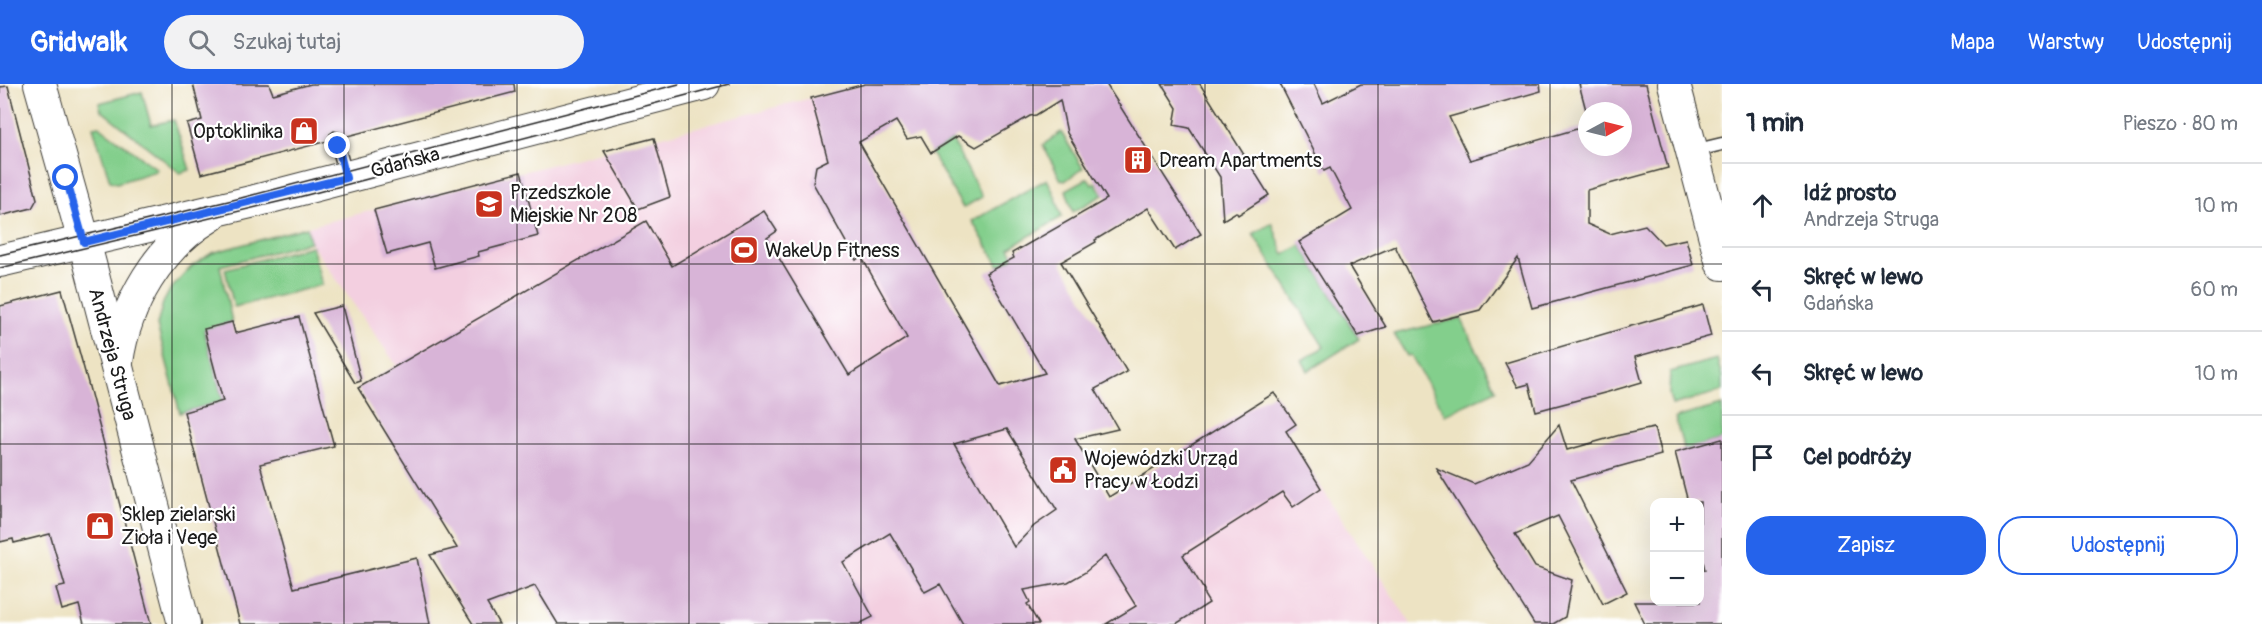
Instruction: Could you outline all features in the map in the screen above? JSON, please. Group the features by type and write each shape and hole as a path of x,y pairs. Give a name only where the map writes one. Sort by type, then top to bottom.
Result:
{"street":[{"name":"Andrzeja Struga","path":"40,84 84,242 184,624"},
{"name":"Gdańska","path":"0,261 346,178 704,84"},
{"path":"1674,84 1722,264"},
{"path":"116,369 126,321 145,284 178,243 202,220 220,209"}],"lane":[{"path":"336,139 346,178"},
{"path":"1692,152 1722,144"}],"shaded area":[{"path":"811,98 828,159 993,432 1102,401 1118,429 1075,439 1109,497 1265,397 1411,624 558,624 397,366 310,242 307,227"}],"green space":[{"path":"142,92 151,125 174,120 190,170 180,173 101,110 99,103"},
{"path":"99,126 157,169 156,171 117,183 110,181 93,127"},
{"path":"1061,132 1083,168 1065,181 1061,180 1043,145"},
{"path":"952,140 982,197 963,208 931,153"},
{"path":"1088,178 1092,185 1095,183 1103,195 1073,212 1066,190"},
{"path":"1047,179 1062,217 1009,248 1014,257 999,266 972,221"},
{"path":"1272,223 1284,255 1301,245 1359,339 1308,371 1302,360 1324,347 1253,234"},
{"path":"307,227 310,242 220,266 232,322 204,330 223,401 180,413 157,325 163,303 170,290 192,266 212,253"},
{"path":"312,246 322,285 234,307 225,269"},
{"path":"1461,318 1496,390 1445,415 1411,355 1407,356 1394,334"},
{"path":"1717,359 1722,377 1722,391 1672,405 1669,394 1670,372"},
{"path":"1722,405 1722,439 1684,450 1675,418"}],"building":[{"path":"193,84 269,84 273,94 311,84 514,84 515,92 344,137 341,133 334,131 330,134 328,141 201,174 187,124 202,120"},
{"path":"865,84 1106,84 1201,234 1175,250 1148,208 1061,262 1127,372 1095,389 1118,429 1075,439 1109,497 1274,393 1296,424 1286,431 1321,488 1293,507 1282,492 1183,555 1209,603 1176,624 1106,624 1136,606 1105,556 1084,573 1068,582 1024,590 1030,602 1027,604 1039,624 963,624 940,584 925,592 890,533 843,562 873,617 859,624 558,624 535,586 487,604 499,624 473,624 430,555 457,548 358,388 646,221 672,266 764,211 777,231 767,238 849,375 907,338 861,256 856,260 813,183 816,166 828,160 811,98","holes":["1060,100 1067,133 1107,199 1012,253 1014,258 986,273 1045,373 1000,386 859,142 896,121 907,139 921,136 931,153 958,136 976,147","1007,429 1057,510 1034,526 1014,547 954,444"]},
{"name":"Dream Apartments","path":"1162,84 1200,84 1269,195 1238,215 1236,212 1223,220 1220,177 1189,128 1174,125 1177,108"},
{"path":"1280,84 1314,84 1323,103 1361,84 1540,84 1541,91 1449,117 1470,160 1578,129 1578,156 1632,156 1632,102 1584,102 1579,84 1646,84 1668,168 1587,190 1587,224 1610,234 1645,225 1663,244 1686,239 1693,265 1532,308 1518,258 1480,310 1433,322 1395,246 1349,266 1386,327 1358,336 1299,242 1352,210 1330,168 1324,171"},
{"path":"8,86 37,199 32,208 0,216 0,87"},
{"path":"654,138 670,197 638,209 604,151"},
{"path":"521,172 538,236 478,252 479,256 435,268 428,243 387,254 374,210"},
{"path":"62,290 151,624 84,624 79,605 62,610 56,588 65,586 50,534 14,543 13,539 0,542 0,306"},
{"path":"1703,305 1711,336 1635,357 1642,382 1608,392 1536,411 1529,384 1518,387 1505,363"},
{"path":"342,306 361,381 355,383 313,313"},
{"path":"299,317 334,446 260,464 294,588 417,558 430,624 240,624 184,412 223,401 204,329 232,322 235,333"},
{"path":"1559,425 1567,450 1654,428 1661,455 1571,480 1627,592 1603,604 1558,516 1515,534 1535,567 1572,580 1565,617 1553,624 1534,624 1436,468 1474,484 1528,461"},
{"path":"1722,439 1722,624 1645,624 1634,602 1650,602 1650,606 1704,606 1704,498 1687,498 1675,452"}],"tram line":[{"path":"0,255 241,198 679,84"},
{"path":"0,268 299,197 729,84"}],"place":[{"name":"Optoklinika","path":"304,131"},
{"name":"Dream Apartments","path":"1138,160"},
{"name":"Przedszkole Miejskie Nr 208","path":"489,204"},
{"name":"WakeUp Fitness","path":"744,250"},
{"name":"Wojewódzki Urząd Pracy w Łodzi","path":"1063,470"},
{"name":"Sklep zielarski Zioła i Vege","path":"100,526"}],"route":[{"path":"66,178 84,242 346,178 338,146"}]}
